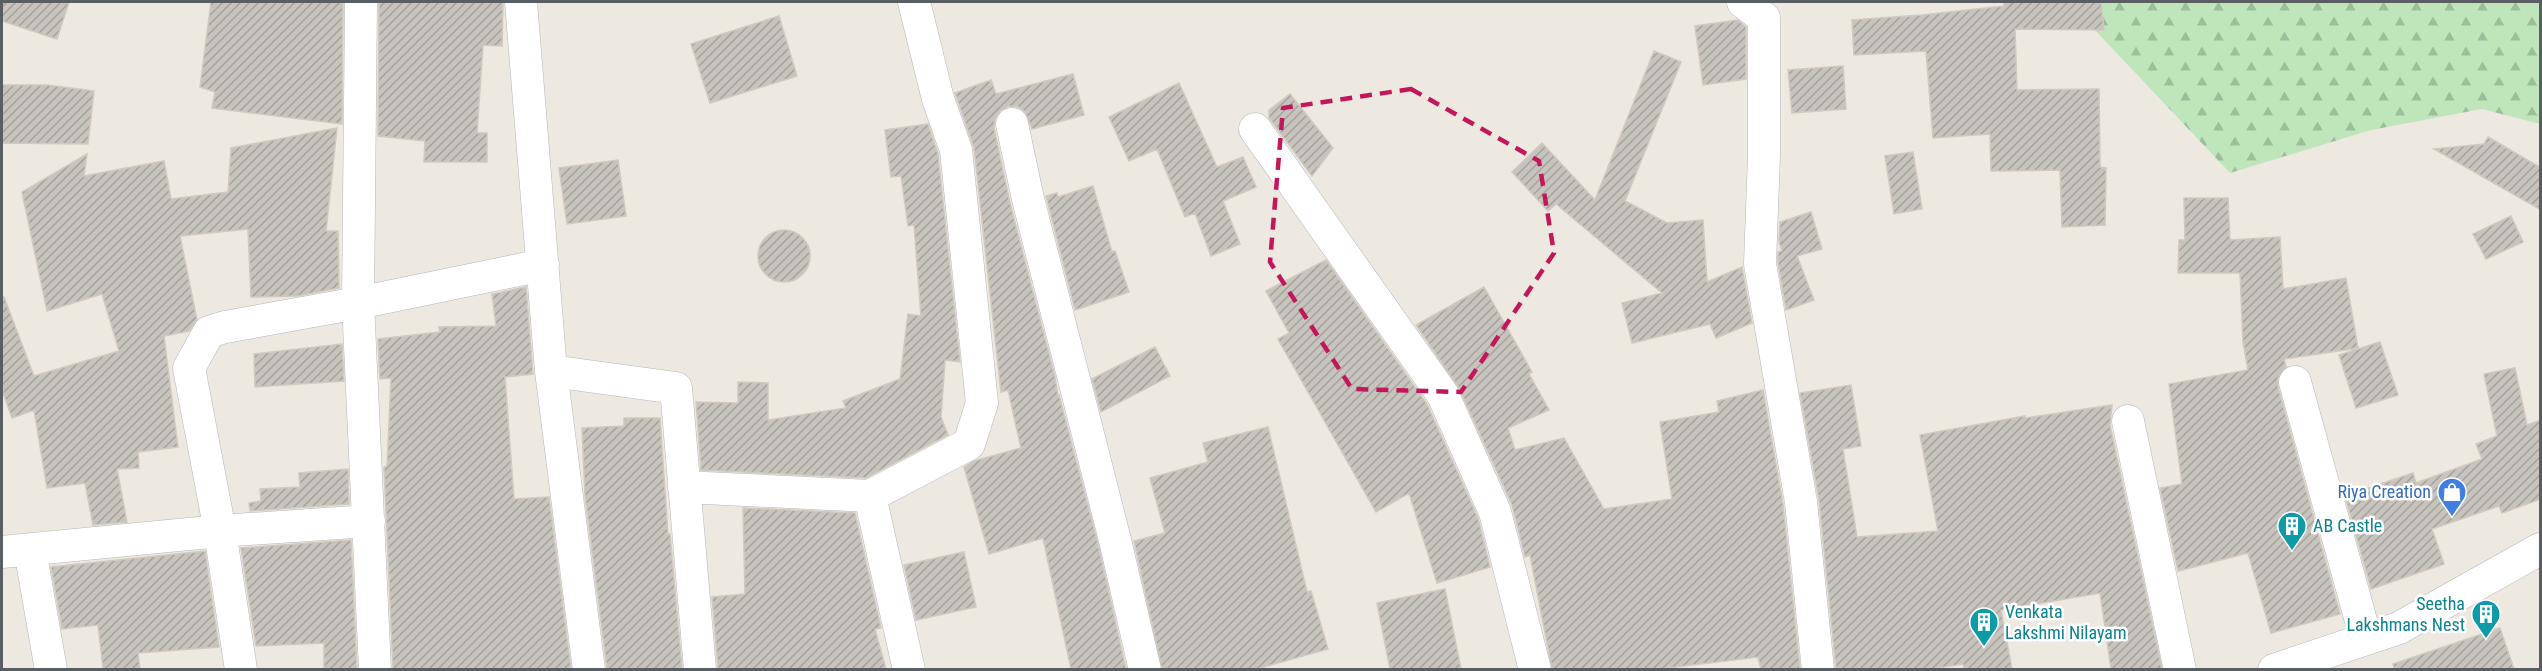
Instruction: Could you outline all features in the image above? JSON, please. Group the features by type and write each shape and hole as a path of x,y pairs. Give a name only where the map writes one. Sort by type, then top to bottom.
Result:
{"street":[{"path":"361,2 358,303 375,669"},
{"path":"521,2 551,371 590,669"},
{"path":"684,487 870,496 969,444 982,403 956,150 938,99 914,2"},
{"path":"1743,2 1764,18 1764,155 1760,264 1801,502 1818,669"},
{"path":"1012,124 1145,669"},
{"path":"1255,129 1443,394 1495,512 1534,669"},
{"path":"241,669 220,531 189,368 209,332 543,265"},
{"path":"551,371 676,388 700,669"},
{"path":"2295,382 2366,639"},
{"path":"2128,422 2180,669"},
{"path":"870,496 909,669"},
{"path":"51,669 16,551 220,531 369,521"},
{"path":"2274,669 2399,628 2541,549"}],"highlighted area":[{"path":"1411,89 1539,161 1554,253 1461,392 1352,389 1270,262 1283,108"}],"green space":[{"path":"2057,2 2540,2 2540,124 2482,109 2371,130 2230,173 2093,28"}],"building":[{"path":"2,2 69,2 57,39 2,21"},
{"path":"211,2 343,2 342,124 212,108 215,92 200,87"},
{"path":"379,2 503,2 502,46 483,45 477,133 487,133 487,162 424,162 425,141 378,136"},
{"path":"2004,2 2101,2 2104,30 2015,29 2017,90 2099,89 2100,167 2106,168 2105,225 2062,227 2060,170 1991,171 1990,134 1933,138 1926,51 1854,55 1852,20 2004,6"},
{"path":"779,16 797,76 710,103 691,44"},
{"path":"1738,20 1746,27 1746,79 1703,85 1695,26"},
{"path":"1654,51 1681,62 1625,201 1667,223 1703,220 1707,282 1742,267 1752,323 1716,338 1710,324 1632,343 1622,303 1662,293 1556,204 1548,211 1512,172 1542,143 1595,200"},
{"path":"1843,66 1846,109 1792,113 1788,70"},
{"path":"1073,74 1084,115 1032,129 1025,112 1018,107 1009,106 1000,111 995,119 994,128 1010,203 1058,396 1098,544 1126,669 1071,669 1043,538 989,554 964,467 974,461 1021,448 1008,390 1001,392 974,148 955,93 991,80 996,94"},
{"path":"1179,83 1217,167 1243,157 1256,187 1223,201 1240,244 1211,256 1195,213 1185,217 1157,149 1129,161 1109,117"},
{"path":"2,85 47,85 94,91 88,144 2,143"},
{"path":"1290,94 1333,148 1312,176 1269,118 1269,110"},
{"path":"928,124 938,154 960,362 945,360 941,417 948,435 866,478 701,470 696,402 738,403 738,382 768,383 768,420 846,408 843,401 900,379 908,314 921,316 914,225 908,226 901,176 891,177 885,130"},
{"path":"337,128 326,231 338,231 339,288 297,296 251,297 248,229 180,236 197,320 189,331 164,336 178,447 138,452 139,468 117,469 127,522 93,525 85,483 47,488 34,410 12,418 2,390 2,297 4,297 34,376 119,351 102,294 47,311 22,192 87,154 84,176 164,161 171,199 228,192 231,148"},
{"path":"2488,137 2541,168 2541,210 2434,149 2484,144"},
{"path":"1913,152 1922,209 1894,214 1885,156"},
{"path":"618,160 626,216 567,224 559,168"},
{"path":"1093,186 1112,252 1115,251 1129,292 1075,310 1046,196 1057,193 1058,197"},
{"path":"2184,198 2228,198 2230,240 2280,237 2283,289 2346,278 2358,348 2284,359 2286,367 2278,378 2278,387 2340,614 2271,633 2248,553 2178,571 2160,488 2182,484 2169,384 2248,370 2243,342 2240,273 2178,273 2179,240 2185,240"},
{"path":"1811,212 1822,249 1797,256 1814,300 1786,310 1778,263 1778,252 1782,251 1779,242 1780,222"},
{"path":"2511,216 2523,242 2486,259 2473,234"},
{"path":"779,230 789,230 798,234 806,242 810,256 806,270 798,278 789,282 779,282 770,278 762,270 758,261 758,251 762,242 770,234"},
{"path":"1326,260 1427,404 1478,518 1490,567 1437,583 1409,493 1376,512 1278,339 1289,333 1266,291"},
{"path":"526,287 533,374 505,377 514,499 549,497 571,669 393,669 384,467 387,466 391,378 380,379 378,339 440,332 439,327 496,326 492,294"},
{"path":"1484,287 1532,372 1529,374 1549,410 1508,428 1515,450 1564,438 1604,509 1672,499 1660,422 1719,412 1717,401 1763,390 1783,504 1800,669 1761,669 1758,657 1660,669 1552,669 1530,555 1525,557 1512,505 1459,388 1416,325"},
{"path":"2380,342 2398,395 2356,408 2339,355"},
{"path":"342,344 344,381 255,387 254,354"},
{"path":"1155,347 1170,376 1101,412 1092,379"},
{"path":"2515,368 2527,425 2541,420 2541,499 2502,513 2499,506 2432,529 2444,564 2371,589 2345,496 2413,473 2416,483 2482,459 2476,444 2497,436 2484,374"},
{"path":"1851,385 1861,446 1843,449 1857,537 1938,531 1920,435 2025,416 2025,418 2112,405 2110,425 2162,669 2111,669 2100,593 2001,610 2012,669 1964,669 1963,664 1932,669 1836,669 1819,500 1800,393"},
{"path":"624,418 660,418 668,534 670,534 682,669 607,669 585,496 582,428 624,426"},
{"path":"1268,427 1307,592 1311,591 1328,649 1257,669 1162,669 1134,541 1165,533 1150,478 1208,462 1203,443"},
{"path":"348,469 349,504 250,511 249,503 261,501 260,489 300,487 299,473"},
{"path":"743,508 855,513 881,628 875,629 886,669 718,669 712,597 745,594"},
{"path":"351,540 357,669 324,669 324,643 256,646 241,548"},
{"path":"205,551 219,647 138,653 140,669 103,669 98,625 62,629 51,567"},
{"path":"964,552 976,607 916,620 904,565"},
{"path":"1445,589 1461,669 1390,669 1377,603"},
{"name":"Seetha Lakshmans Nest","path":"2500,628 2514,669 2394,669 2393,664"}],"place":[{"name":"Riya Creation","path":"2452,518"},
{"name":"AB Castle","path":"2292,552"},
{"name":"Seetha Lakshmans Nest","path":"2486,640"},
{"name":"Venkata Lakshmi Nilayam","path":"1984,648"}]}
